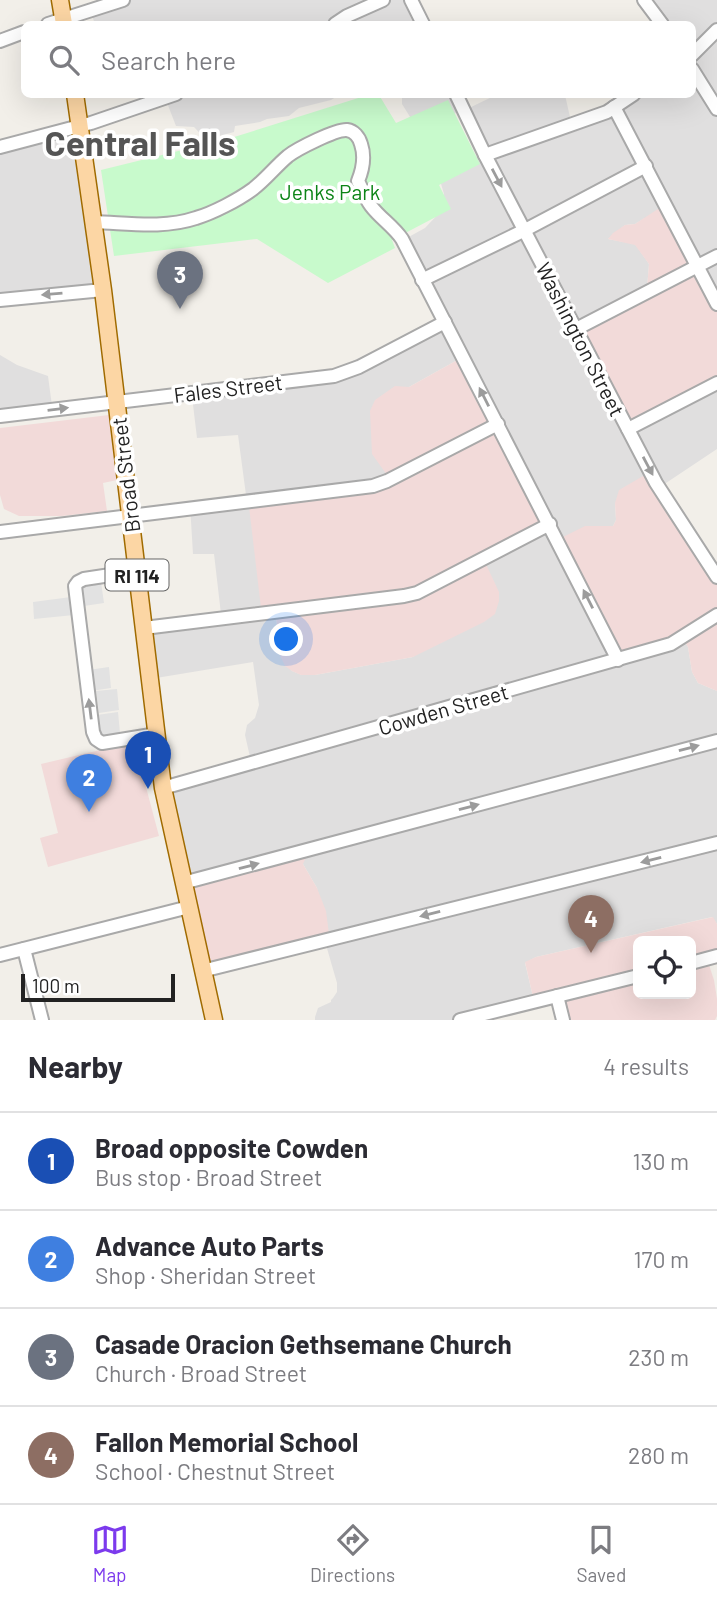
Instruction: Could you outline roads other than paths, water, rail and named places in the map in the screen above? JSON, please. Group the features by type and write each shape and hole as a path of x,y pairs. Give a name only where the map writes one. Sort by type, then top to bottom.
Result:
{"main road":[{"path":"58,21 60,0"},
{"name":"Broad Street","path":"76,98 103,290 163,788 214,1020"}],"street":[{"path":"64,21 123,0"},
{"path":"340,21 383,0"},
{"path":"411,0 422,21"},
{"path":"644,0 660,21"},
{"path":"696,51 717,30"},
{"path":"0,41 21,33"},
{"path":"696,75 717,109"},
{"path":"0,147 80,126 164,98"},
{"name":"Washington Street","path":"458,98 656,482 717,577"},
{"path":"485,155 607,111 628,98"},
{"path":"614,107 717,304"},
{"path":"94,222 173,224 208,214 254,188 300,148 339,131 353,132 361,145 363,165 358,181 365,197 402,239 618,660"},
{"path":"422,280 525,230 646,166"},
{"path":"576,329 717,256"},
{"path":"0,300 103,290"},
{"name":"Fales Street","path":"0,416 334,376 359,367 445,322"},
{"path":"628,429 717,383"},
{"path":"0,531 381,484 498,424"},
{"path":"144,628 417,593 550,524"},
{"path":"137,571 84,579 75,586 83,652 96,739 102,743 157,734"},
{"name":"Cowden Street","path":"163,788 671,644 717,615"},
{"path":"183,883 717,741"},
{"path":"202,971 717,843"},
{"path":"0,955 189,907"},
{"path":"24,949 42,1020"},
{"path":"696,962 717,956"},
{"path":"460,1020 633,977"},
{"path":"557,996 563,1020"}],"place":[{"name":"Casade Oracion Gethsemane Church","path":"180,309"},
{"name":"Broad opposite Cowden","path":"148,789"},
{"name":"Advance Auto Parts","path":"89,812"},
{"name":"Fallon Memorial School","path":"591,953"}],"district":[{"name":"Central Falls","path":"140,142"}],"park label":[{"name":"Jenks Park","path":"330,191"}]}
